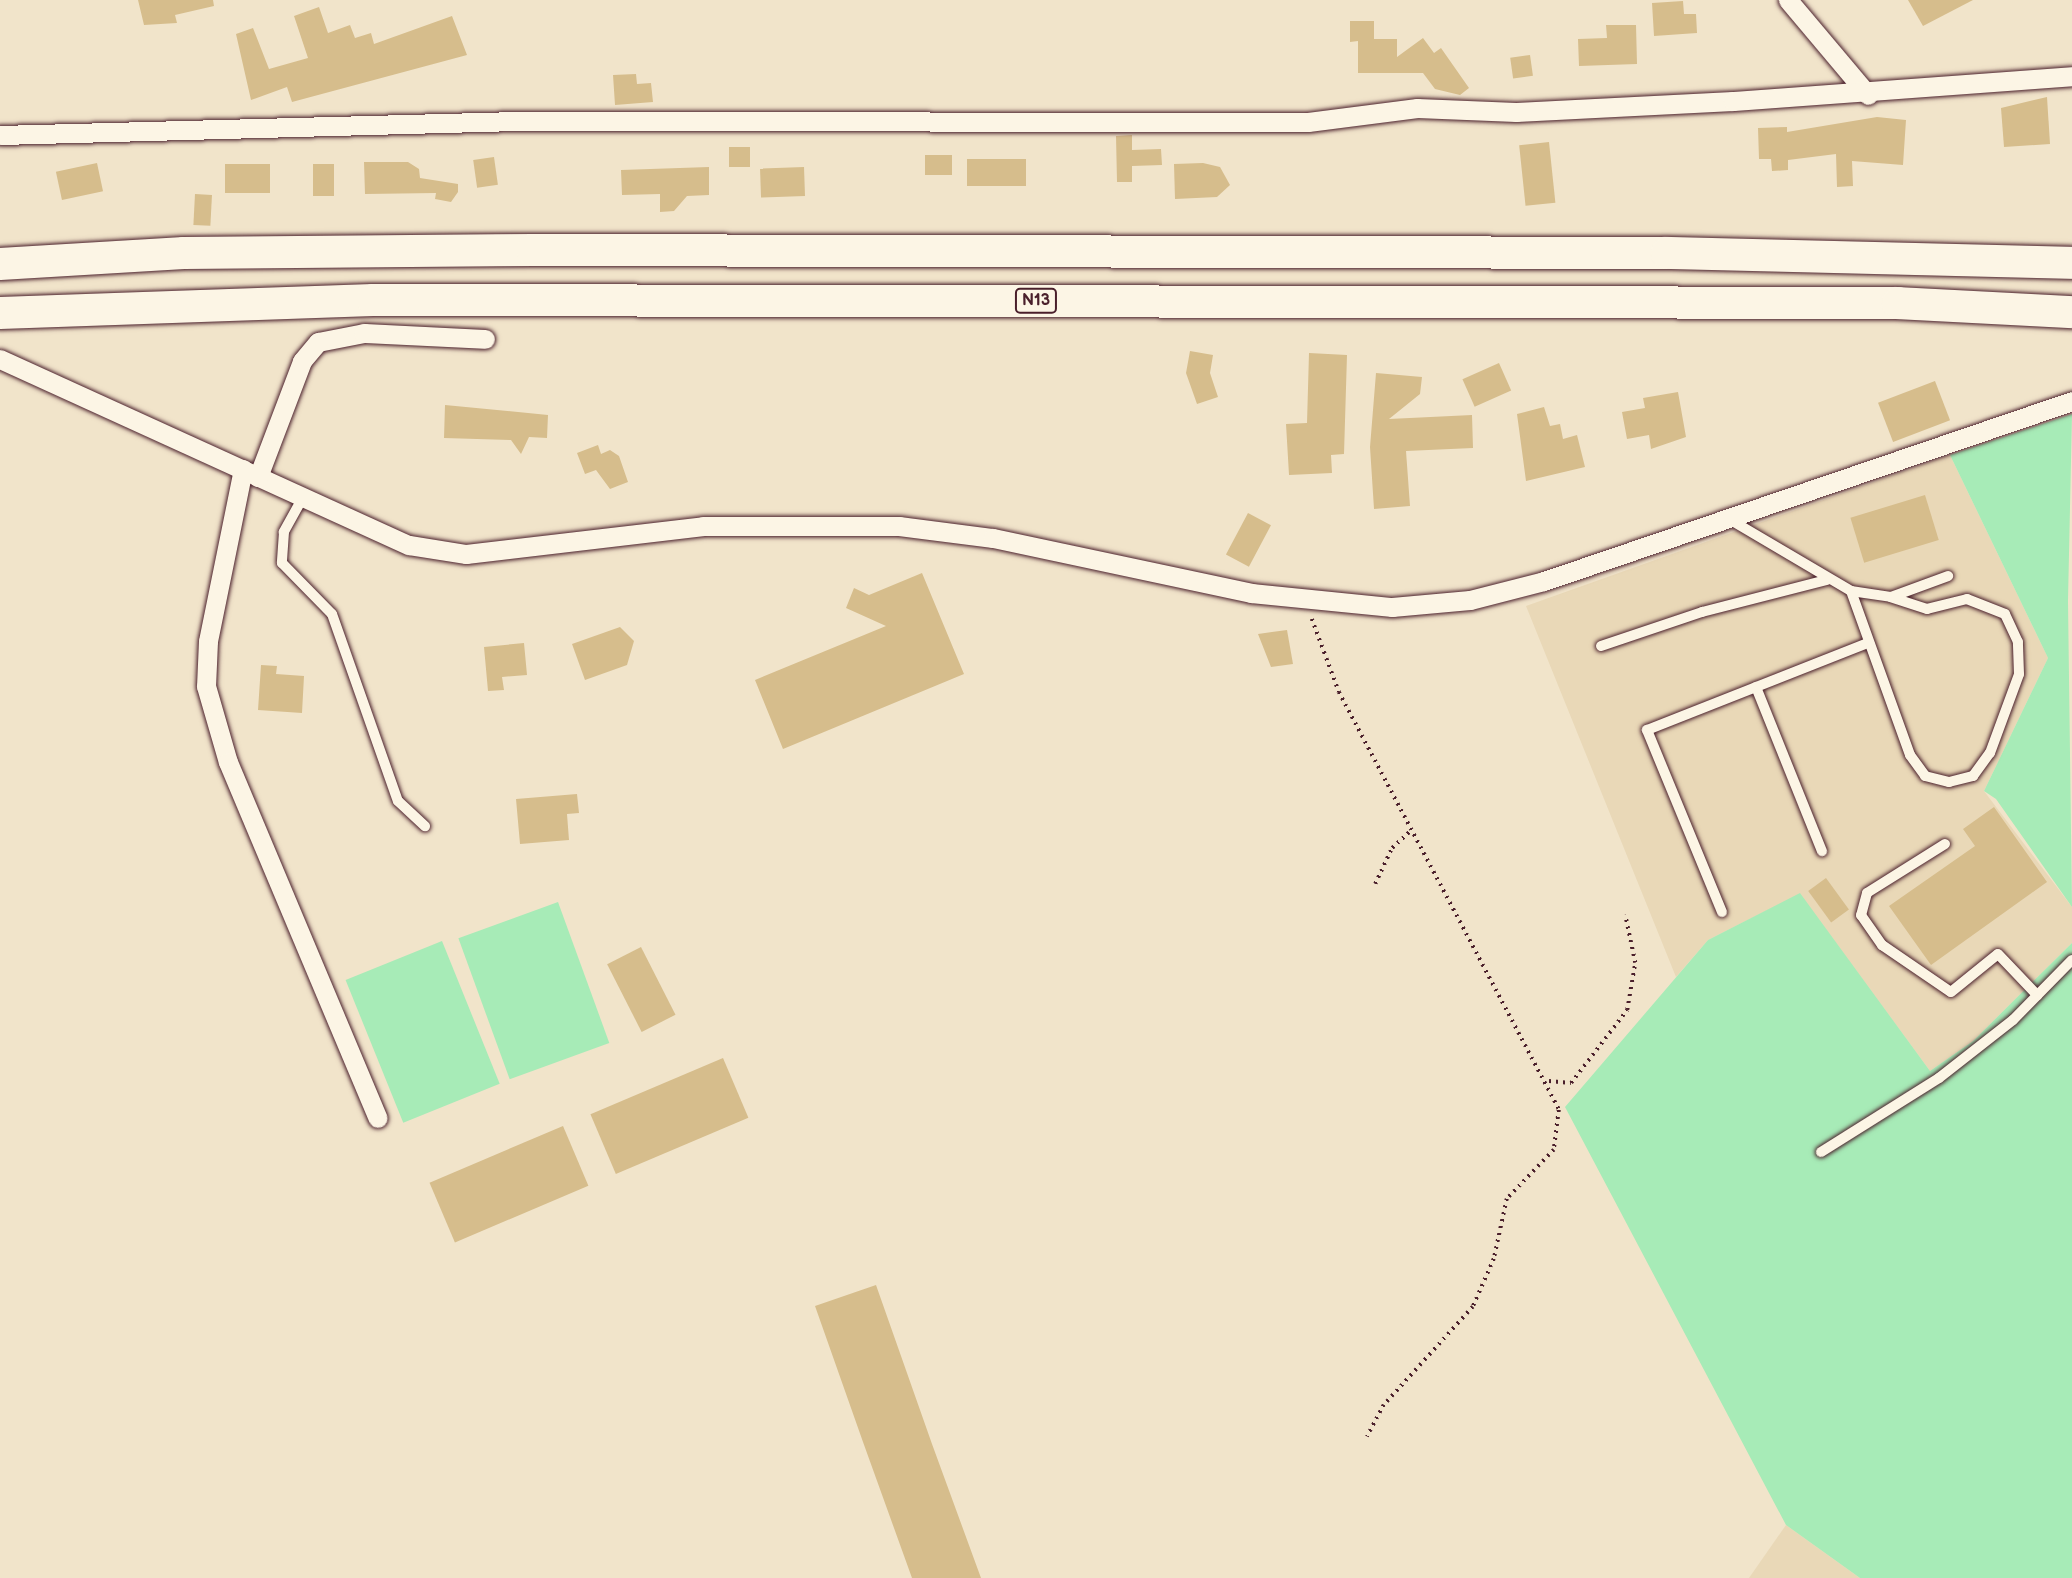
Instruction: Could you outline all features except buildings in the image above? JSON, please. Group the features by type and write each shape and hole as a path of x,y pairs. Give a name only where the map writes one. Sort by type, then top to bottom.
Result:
{"highway":[{"path":"0,264 184,253 533,250 1667,253 2072,263"},
{"name":"N13","path":"0,313 335,300 1898,303 2072,312"}],"street":[{"path":"1788,0 1868,94"},
{"path":"0,135 517,121 1278,123 1417,108 1516,112 1868,94 2072,76"},
{"path":"378,1118 228,762 206,686 208,641 250,473 302,361 318,342 364,332 485,339"},
{"path":"0,359 302,499 409,545 466,554 703,526 899,526 1307,600 1392,607 1495,596 2072,401"}],"lane":[{"path":"302,499 284,532 282,563 332,614 398,801 425,827"},
{"path":"1725,517 1851,592 1891,597 1927,609 1967,599 2004,614 2018,642 2019,674 1990,753 1973,776 1949,782 1925,776 1889,710 1851,592"},
{"path":"1891,597 1948,576"},
{"path":"1601,646 1702,611 1827,580"},
{"path":"1722,912 1647,730 1868,643"},
{"path":"1756,687 1822,851"},
{"path":"1945,844 1867,893 1861,915 1882,945 1951,992 1998,954 2038,995"},
{"path":"1821,1152 1939,1078 2038,995 2072,960"}],"path":[{"path":"1307,600 1339,692 1547,1080 1559,1110 1554,1150 1507,1199 1494,1259 1473,1307 1384,1405 1367,1437"},
{"path":"1375,884 1392,848 1411,830"},
{"path":"1547,1080 1571,1083 1627,1010 1634,962 1625,915"}],"shaded area":[{"path":"1950,455 2048,658 1984,791 2072,907 2072,943 1973,1041 1930,1071 1800,894 1708,940 1676,977 1526,606"},
{"path":"1786,1525 1860,1578 1749,1578"}],"green space":[{"path":"2072,414 2068,601 2072,907 1996,799 1984,791 2048,658 1950,455"},
{"path":"1800,893 1930,1071 1973,1041 2072,943 2072,1578 1860,1578 1786,1525 1565,1107 1708,940"},
{"path":"558,902 609,1043 510,1079 458,938"},
{"path":"442,941 500,1084 403,1123 346,980"}]}
